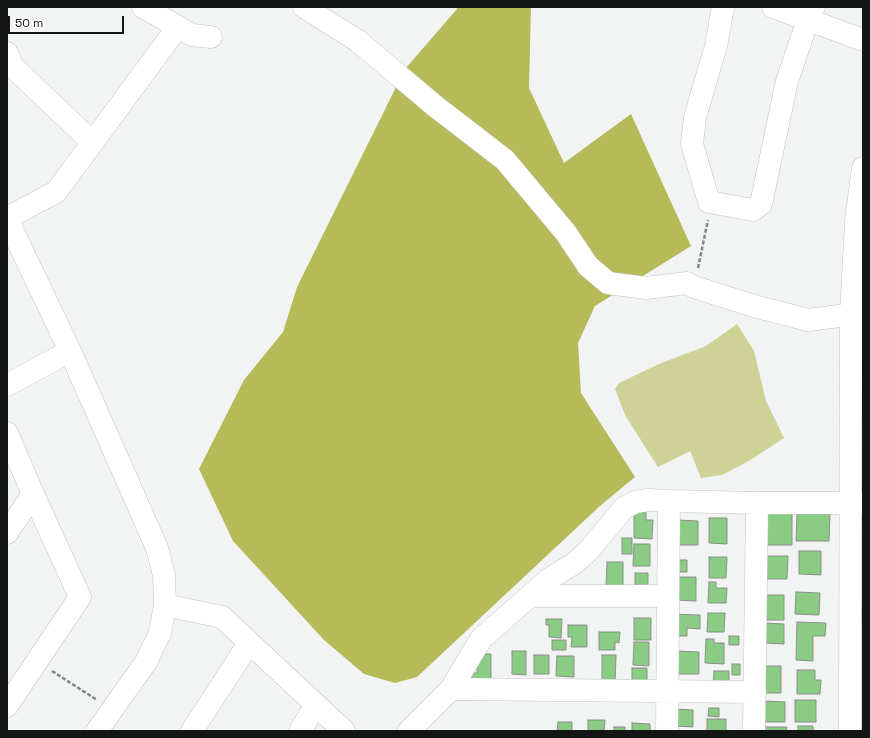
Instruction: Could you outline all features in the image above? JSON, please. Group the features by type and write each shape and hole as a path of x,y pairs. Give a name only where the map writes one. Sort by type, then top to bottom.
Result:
{"street":[{"path":"143,7 192,36 211,37"},
{"path":"304,7 358,41 435,106 505,160 566,233 588,266 608,283 646,288 687,284 754,306 808,320 857,314"},
{"path":"723,7 716,46 695,118 692,144 709,202 753,210 761,204 787,81 811,14"},
{"path":"772,7 811,14 863,40"},
{"path":"97,731 146,662 160,633 164,605 164,576 157,548 70,350 7,218 56,192 177,28"},
{"path":"7,53 13,67 92,142"},
{"path":"850,731 857,592 856,221 863,168"},
{"path":"7,385 70,350"},
{"path":"7,433 80,597 7,706"},
{"path":"7,533 33,494"},
{"path":"409,731 451,689 480,639 549,579 575,563 589,550 624,508 635,502 649,500 758,503 857,503"},
{"path":"667,731 668,501"},
{"path":"754,731 758,503"},
{"path":"531,596 668,596"},
{"path":"164,605 222,617 344,731"},
{"path":"192,731 249,643"},
{"path":"451,689 755,692"},
{"path":"300,731 316,705"}],"path":[{"path":"697,271 707,227"},
{"path":"37,661 112,710"}],"green space":[{"path":"737,324 754,351 766,401 784,438 749,461 722,475 701,478 690,451 658,467 625,415 615,389 619,383 659,364 706,346"}],"shaded area":[{"path":"456,7 531,7 529,88 564,163 631,114 691,246 595,306 578,343 581,393 635,477 601,505 417,677 395,683 364,674 324,640 233,541 199,469 244,380 283,332 297,287 405,69 457,9"}],"building":[{"path":"634,512 646,512 646,520 653,520 652,539 634,538"},
{"path":"767,513 792,513 792,545 766,545"},
{"path":"797,514 830,514 829,541 796,541"},
{"path":"709,518 727,518 727,544 709,543"},
{"path":"678,520 698,521 698,545 678,545"},
{"path":"622,538 632,538 632,554 622,554"},
{"path":"634,544 650,544 650,566 633,566"},
{"path":"799,551 821,551 821,575 799,574"},
{"path":"765,556 788,556 787,579 765,579"},
{"path":"709,557 727,557 726,578 709,578"},
{"path":"675,560 687,560 687,572 675,572"},
{"path":"607,562 623,562 623,586 606,585"},
{"path":"635,573 648,573 648,590 635,590"},
{"path":"675,577 696,577 696,601 674,600"},
{"path":"709,582 716,582 716,588 727,588 726,603 708,603"},
{"path":"796,592 820,593 819,615 795,614"},
{"path":"762,595 784,595 784,620 762,620"},
{"path":"861,608 863,608 863,621 861,621"},
{"path":"708,613 725,613 724,632 707,632"},
{"path":"670,614 700,615 700,629 687,628 687,636 670,636"},
{"path":"634,618 651,618 651,640 634,640"},
{"path":"546,619 562,619 561,638 549,637 549,625 546,625"},
{"path":"797,622 826,623 825,636 813,636 813,661 796,660"},
{"path":"764,623 784,624 784,644 764,643"},
{"path":"568,625 587,625 587,647 571,647 572,637 568,637"},
{"path":"599,632 620,632 619,643 615,642 615,650 599,650"},
{"path":"729,636 739,636 739,645 729,645"},
{"path":"706,639 714,639 714,643 724,643 724,664 705,663"},
{"path":"552,640 566,640 566,650 552,650"},
{"path":"634,642 649,642 649,666 633,665"},
{"path":"512,651 526,651 526,675 512,674"},
{"path":"677,651 699,652 699,674 672,674"},
{"path":"481,654 491,654 491,685 470,684 471,673 477,673 477,662 481,662"},
{"path":"534,655 549,655 549,674 534,674"},
{"path":"602,655 616,655 615,685 602,685"},
{"path":"557,656 574,656 574,677 556,676"},
{"path":"732,664 740,664 740,675 732,675"},
{"path":"763,666 781,666 781,693 762,693"},
{"path":"632,668 647,668 647,683 632,683"},
{"path":"797,670 815,670 815,680 821,680 820,694 797,694"},
{"path":"714,671 729,671 729,688 713,688"},
{"path":"795,700 816,700 816,722 795,722"},
{"path":"765,701 785,702 785,722 764,722"},
{"path":"709,708 719,708 719,717 708,716"},
{"path":"675,709 693,710 693,727 674,726"},
{"path":"707,719 726,719 726,731 707,731"},
{"path":"588,720 605,720 604,731 588,731"},
{"path":"558,722 572,722 572,731 557,731"},
{"path":"632,723 650,724 650,731 632,731"},
{"path":"798,726 813,726 813,731 798,731"},
{"path":"614,727 625,727 625,731 614,731"},
{"path":"763,727 787,727 786,731 763,731"}]}
